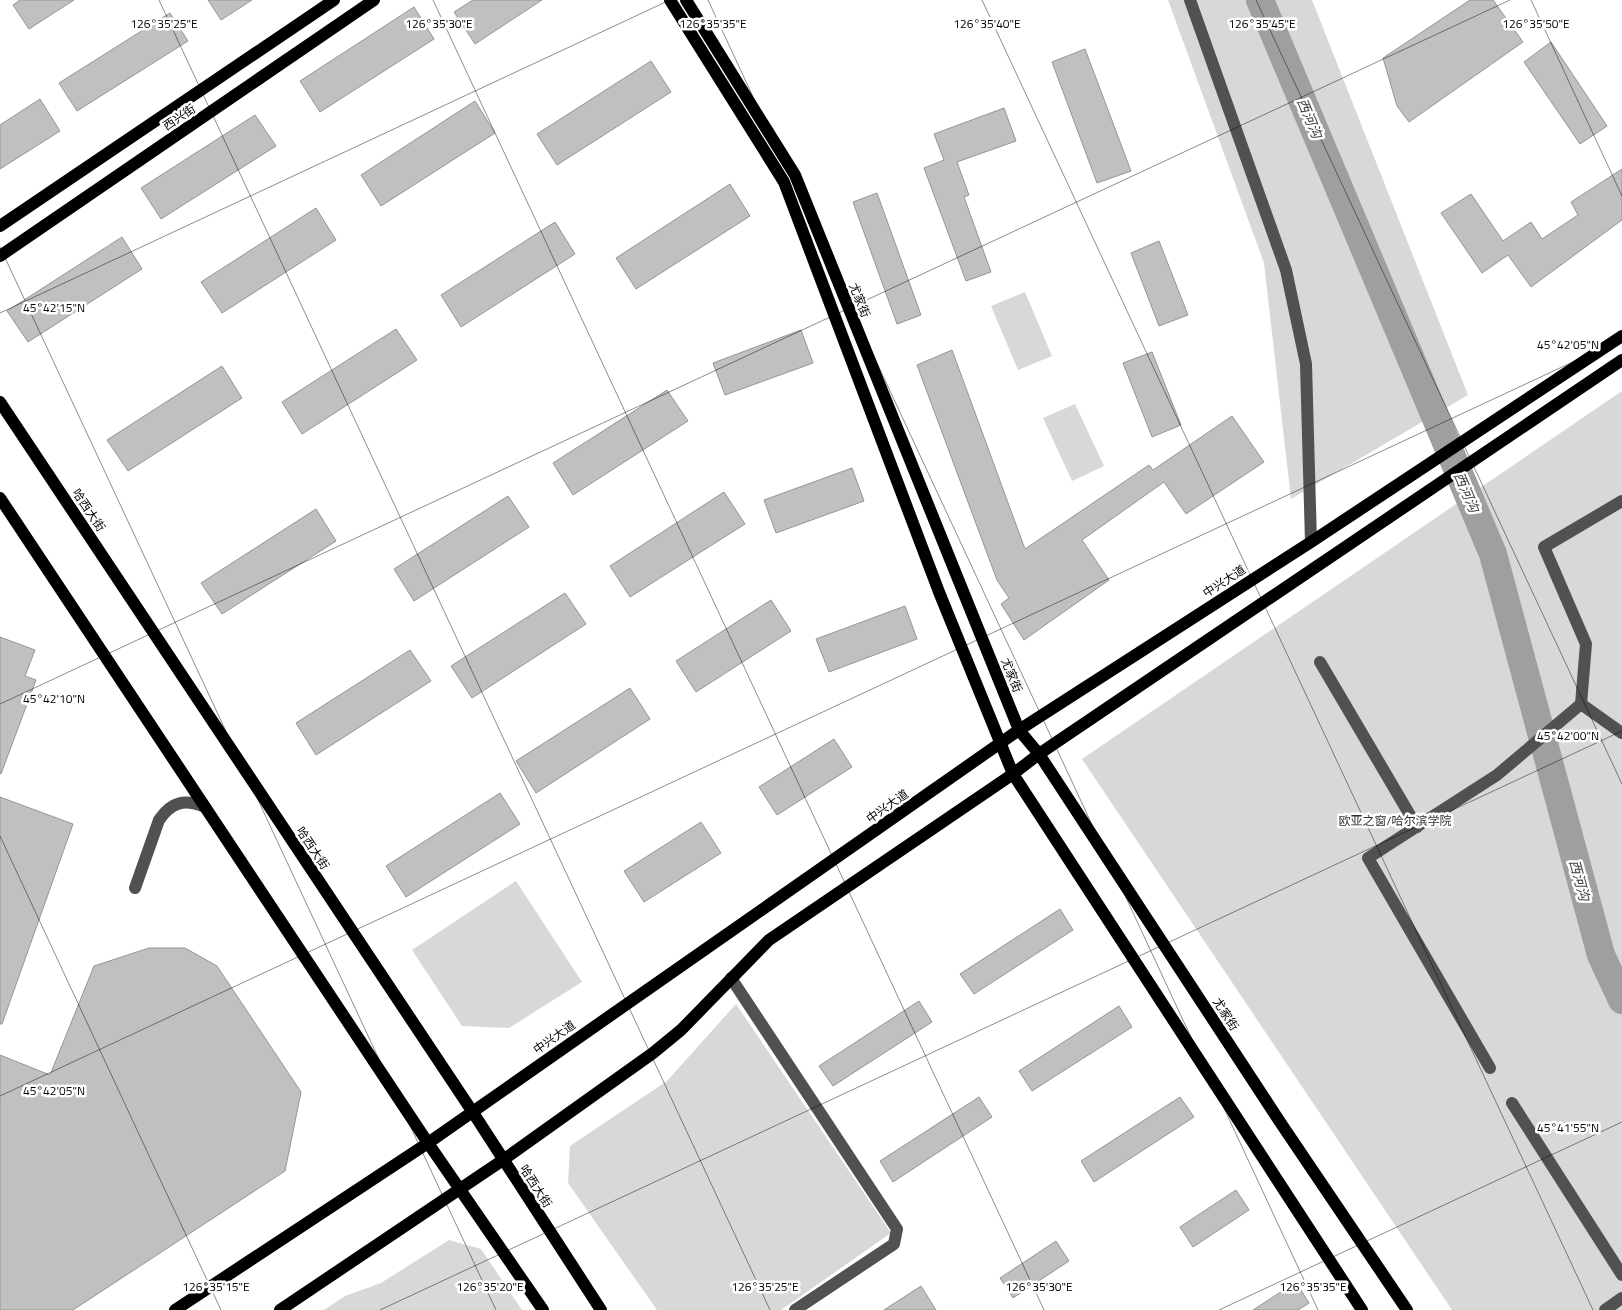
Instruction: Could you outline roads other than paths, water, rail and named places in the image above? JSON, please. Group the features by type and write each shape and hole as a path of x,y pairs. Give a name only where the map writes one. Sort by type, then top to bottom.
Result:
{"main road":[{"name":"西兴街","path":"0,226 334,0"},
{"name":"西兴街","path":"0,256 374,0"},
{"path":"670,0 784,182 936,583 1013,774 1362,1310"},
{"name":"尤家街","path":"686,0 796,176 1019,730 1039,754 1275,1114 1407,1310"},
{"name":"中兴大道","path":"175,1310 428,1143 1019,730 1311,542 1622,336"},
{"path":"280,1310 503,1160 660,1047 681,1030 768,940 1013,774 1039,754 1622,360"},
{"name":"哈西大街","path":"0,402 472,1111 601,1310"},
{"path":"0,498 428,1143 543,1310"}],"lane":[{"path":"1190,0 1288,279 1306,364 1311,542"},
{"path":"1490,1068 1368,858 1497,775 1581,704 1586,644 1544,547 1622,501"},
{"path":"1320,662 1417,827"},
{"path":"1581,704 1622,733"},
{"path":"135,888 159,820 163,815 178,804 186,801 205,807"},
{"path":"731,978 897,1229 894,1244 795,1310"},
{"path":"1512,1103 1622,1275"},
{"path":"1605,1310 1622,1298"}],"waterway":[{"name":"西河沟","path":"1260,0 1493,554 1601,955 1622,1000"}],"park label":[{"name":"欧亚之窗/哈尔滨学院","path":"1395,820"}]}
